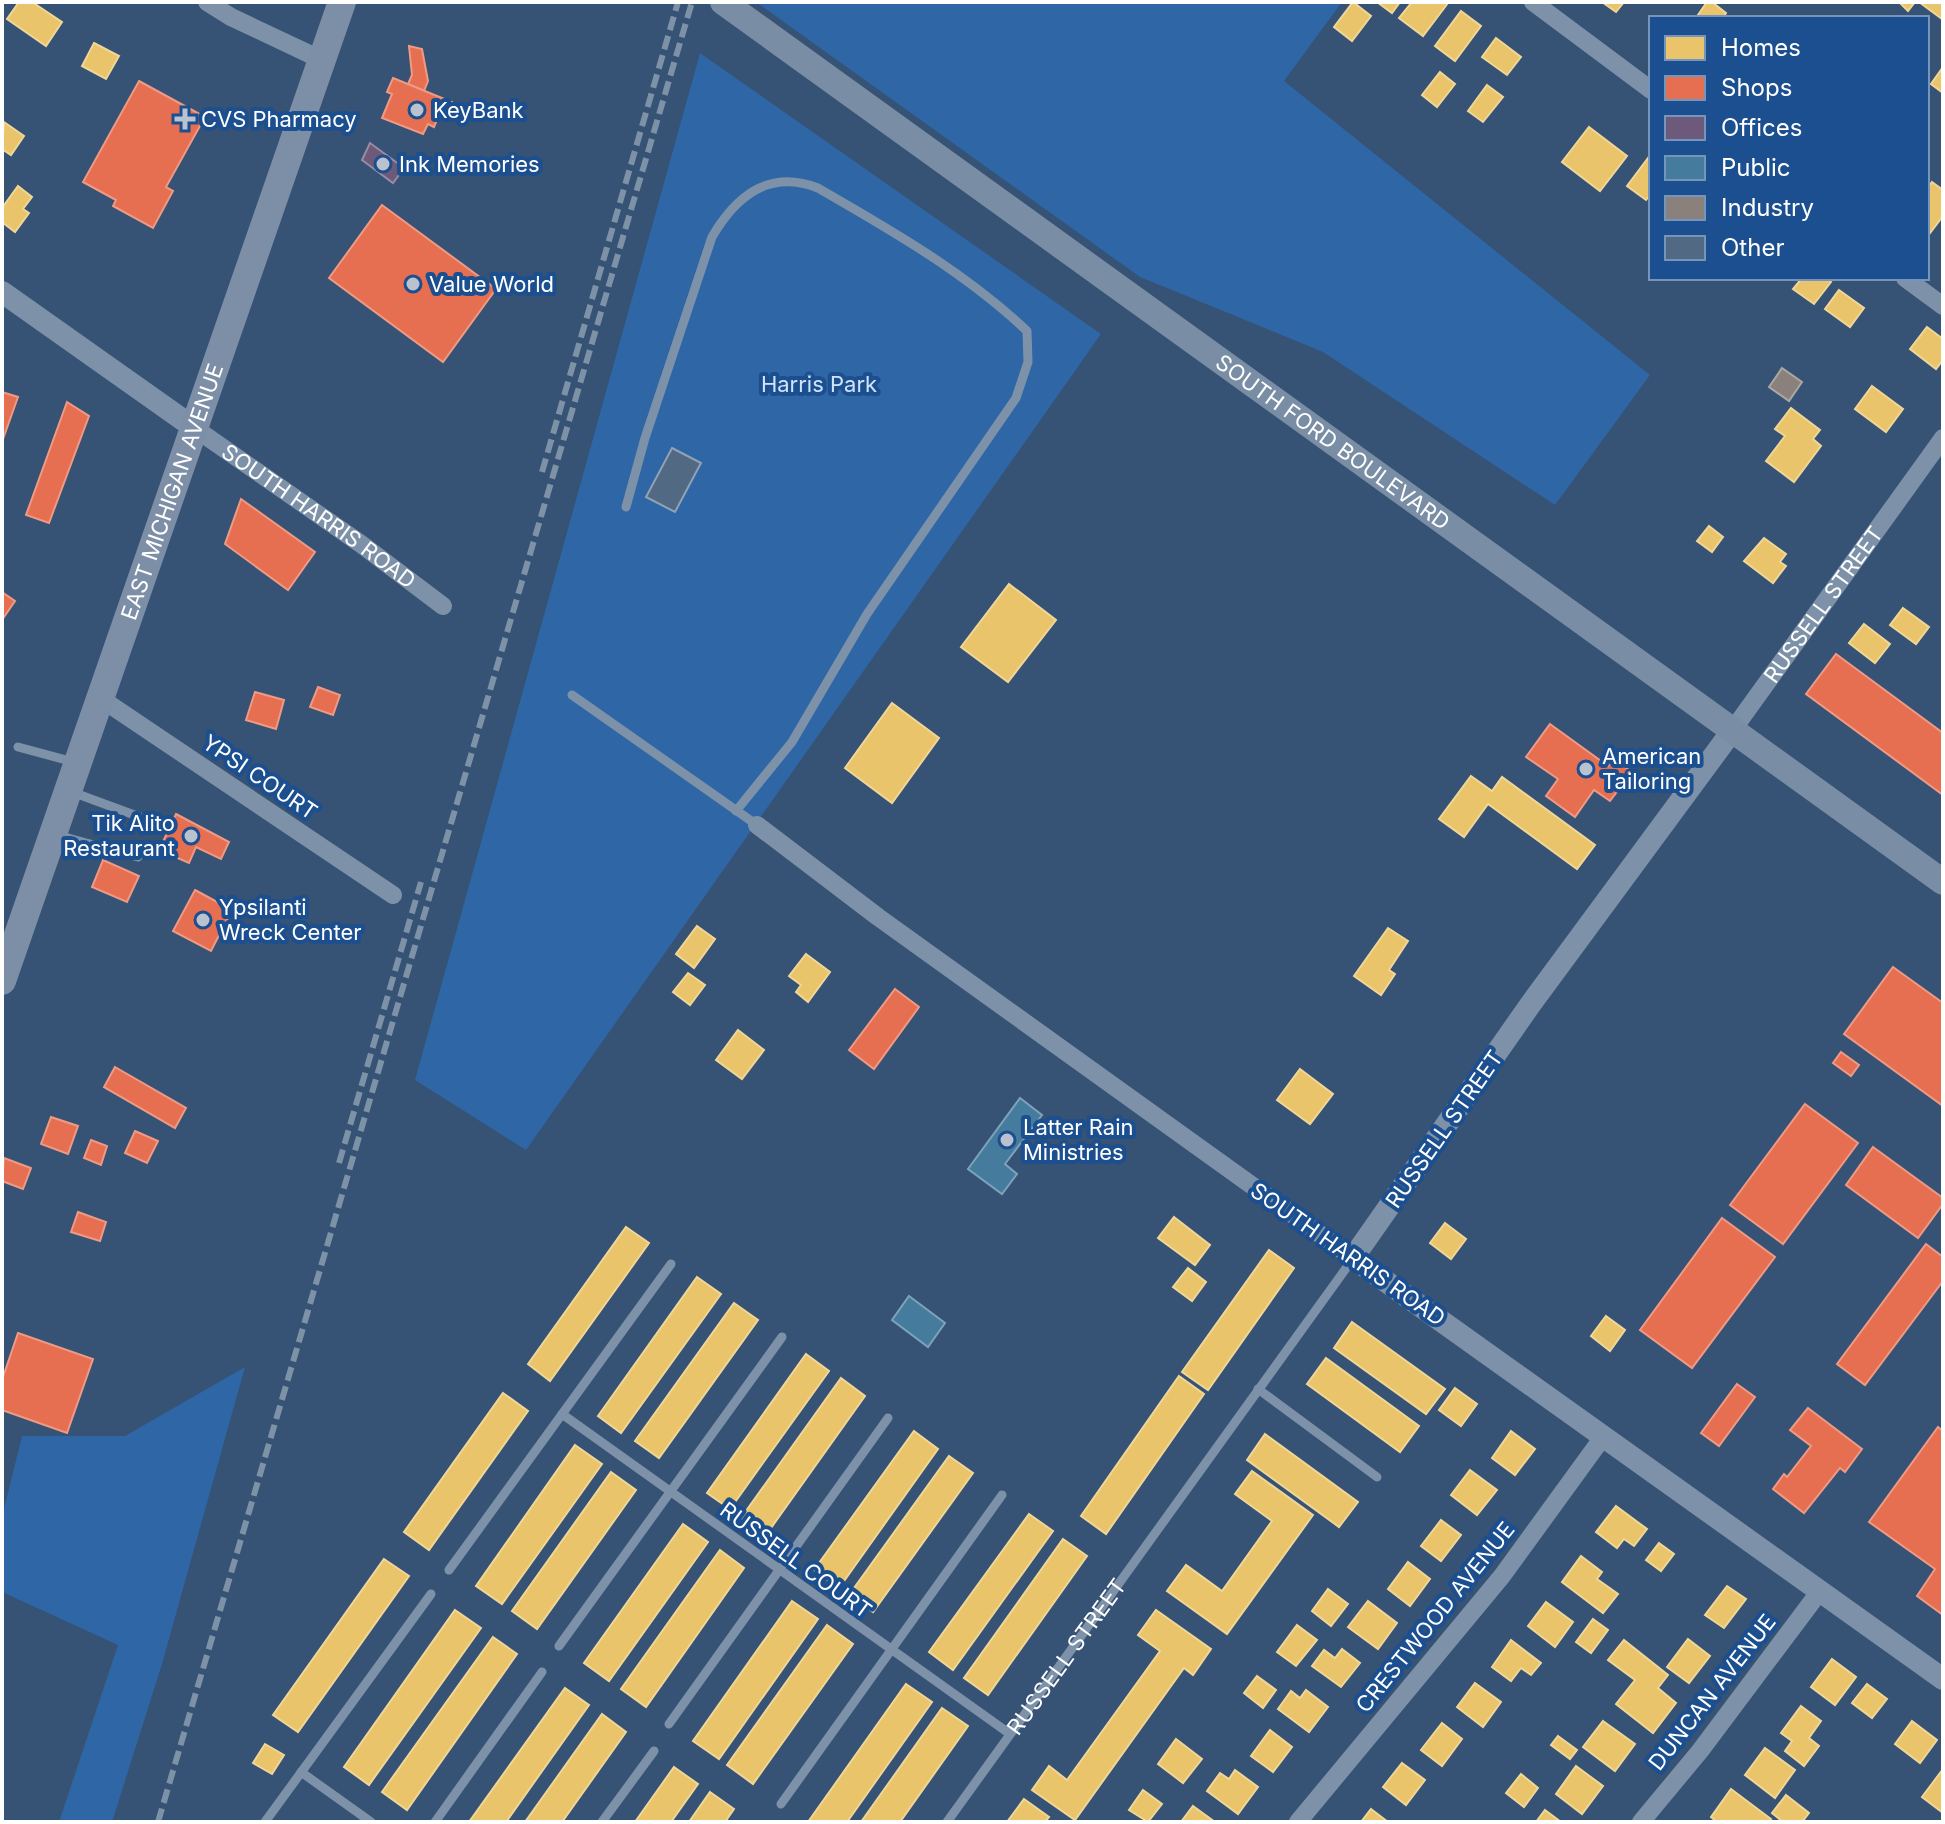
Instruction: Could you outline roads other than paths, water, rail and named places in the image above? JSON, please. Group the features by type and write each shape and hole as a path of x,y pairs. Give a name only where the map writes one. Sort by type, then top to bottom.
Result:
{"main road":[{"name":"EAST MICHIGAN AVENUE","path":"2,981 7,951 53,834 342,2"},
{"name":"SOUTH FORD BOULEVARD","path":"723,2 1943,882"}],"street":[{"path":"207,2 231,17 322,60"},
{"path":"1533,2 1649,89"},
{"path":"1908,280 1943,306"},
{"path":"2,292 193,427"},
{"name":"SOUTH HARRIS ROAD","path":"193,427 361,544 443,606"},
{"name":"RUSSELL STREET","path":"1353,1258 1530,1005 1943,438"},
{"name":"YPSI COURT","path":"100,698 393,895"},
{"name":"SOUTH HARRIS ROAD","path":"757,825 902,935 1943,1679"},
{"name":"CRESTWOOD AVENUE","path":"1298,1822 1502,1576 1603,1437"},
{"name":"DUNCAN AVENUE","path":"1641,1822 1700,1751 1820,1591"}],"lane":[{"path":"626,507 645,438 712,237 724,216 755,190 779,181 799,181 818,188 962,277 996,302 1027,331 1028,362 1016,398 867,614 792,742 736,811"},
{"path":"572,695 757,825"},
{"path":"18,747 78,763"},
{"path":"68,791 148,820"},
{"path":"53,834 138,857"},
{"name":"RUSSELL STREET","path":"947,1822 1353,1258"},
{"path":"449,1570 671,1264"},
{"path":"559,1646 782,1337"},
{"path":"1258,1389 1377,1477"},
{"name":"RUSSELL COURT","path":"562,1414 1010,1734"},
{"path":"669,1724 888,1418"},
{"path":"781,1804 1002,1495"},
{"path":"265,1822 431,1594"},
{"path":"435,1822 542,1672"},
{"path":"602,1822 654,1751"},
{"path":"301,1772 371,1822"}],"railway":[{"path":"542,472 678,2"},
{"path":"158,1822 692,2"},
{"path":"339,1163 421,882"}],"place":[{"name":"KeyBank","path":"417,110"},
{"name":"CVS Pharmacy","path":"185,119"},
{"name":"Ink Memories","path":"383,164"},
{"name":"Value World","path":"413,284"},
{"name":"American Tailoring","path":"1586,769"},
{"name":"Tik Alito Restaurant","path":"191,836"},
{"name":"Ypsilanti Wreck Center","path":"203,920"},
{"name":"Latter Rain Ministries","path":"1007,1140"}],"park label":[{"name":"Harris Park","path":"819,384"}]}
